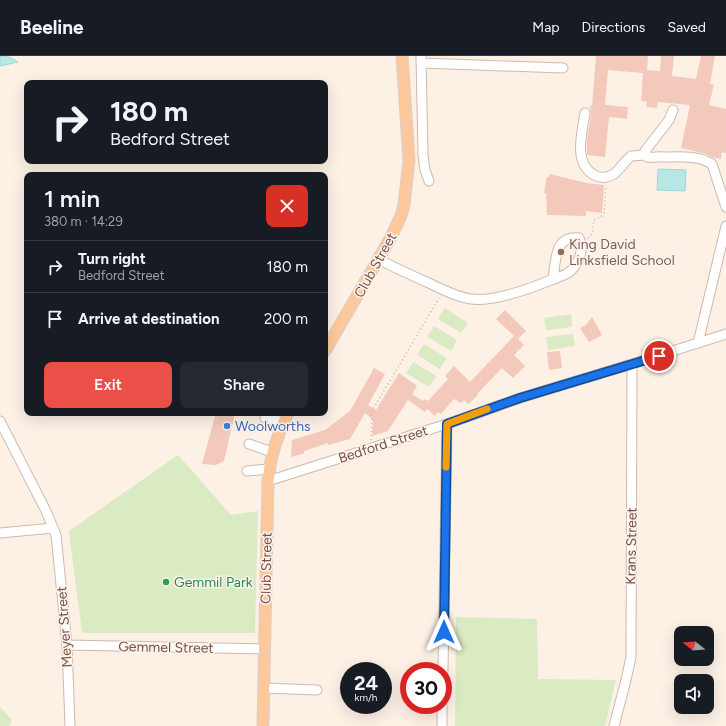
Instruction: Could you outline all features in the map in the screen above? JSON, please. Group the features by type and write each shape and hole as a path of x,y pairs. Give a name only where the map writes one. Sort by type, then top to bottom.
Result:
{"main road":[{"name":"Club Street","path":"394,56 402,160 407,174"},
{"name":"Club Street","path":"328,346 356,300 390,238 401,216 404,205 408,146 402,56"},
{"name":"Club Street","path":"263,726 269,475 272,452 286,418"}],"street":[{"path":"429,181 425,170 424,155 421,60 563,68"},
{"path":"646,155 645,151 669,120 672,110"},
{"path":"585,113 580,144 581,159 587,170 600,178 606,178 613,174 631,156 646,155 647,157 652,158 662,156 700,158 712,164 726,207"},
{"path":"698,343 726,226"},
{"path":"378,260 462,297 480,299 525,290 553,279 568,273 575,265 581,253 582,244 579,238 572,237 565,239 559,246 553,279"},
{"name":"Bedford Street","path":"247,471 269,475 370,448 447,424 520,398 726,334"},
{"name":"Krans Street","path":"614,726 631,657 632,364"},
{"path":"265,418 286,418"},
{"name":"Meyer Street","path":"0,422 53,528 58,548 67,645 70,726"},
{"path":"443,662 447,424"},
{"path":"249,444 272,452"},
{"path":"0,533 53,528"},
{"name":"Gemmel Street","path":"67,645 264,650"},
{"path":"264,688 317,690"},
{"path":"442,714 442,726"}],"path":[{"path":"582,244 592,234 594,220 602,216 604,213 607,184 600,178"},
{"path":"370,448 372,411 444,290"}],"green space":[{"path":"445,308 468,323 461,333 438,319"},
{"path":"571,314 572,327 546,330 544,318"},
{"path":"434,326 457,340 451,351 427,337"},
{"path":"573,334 575,346 548,350 546,337"},
{"path":"424,344 447,358 440,369 417,355"},
{"path":"413,362 436,376 429,387 406,373"},
{"name":"Gemmil Park","path":"178,455 231,515 258,511 255,633 82,633 69,531"},
{"path":"456,617 537,619 538,679 616,680 605,726 455,726"},
{"path":"0,707 12,720 9,726 0,726"}],"water":[{"path":"0,56 7,56 18,62 0,66"},
{"path":"658,169 686,170 685,191 657,190"}],"building":[{"path":"596,56 648,56 647,70 660,71 661,56 674,56 672,76 696,79 701,56 715,56 710,84 714,85 709,105 726,109 726,153 722,152 721,159 681,148 690,105 658,102 657,108 646,107 647,102 641,101 643,73 608,70 605,105 628,107 627,119 609,117 605,157 587,155 587,139 591,114 590,105 592,106"},
{"path":"550,174 586,183 604,185 602,213 586,211 586,216 547,215 546,193 544,193 547,177 549,177"},
{"path":"505,310 526,331 518,339 524,345 514,355 525,366 513,378 502,368 471,402 468,404 464,400 461,403 454,399 441,414 438,412 435,416 427,409 425,412 408,400 388,431 372,436 373,420 365,413 350,439 328,445 328,443 291,457 292,440 325,430 350,411 374,368 385,374 368,405 376,410 399,373 417,386 412,394 423,401 425,399 428,401 448,379 445,376 454,366 470,382 514,336 496,319"},
{"path":"592,317 602,335 589,342 580,328 586,325"},
{"path":"560,351 562,368 549,370 547,352"},
{"path":"215,416 234,416 224,461 216,465 202,464"}],"slow traffic":[{"path":"446,467 447,424 487,409"}],"place":[{"name":"King David Linksfield School","path":"561,252"},
{"name":"Woolworths","path":"227,426"},
{"name":"Gemmil Park","path":"166,582"}],"route":[{"path":"444,632 447,424 520,398 659,356"}]}
